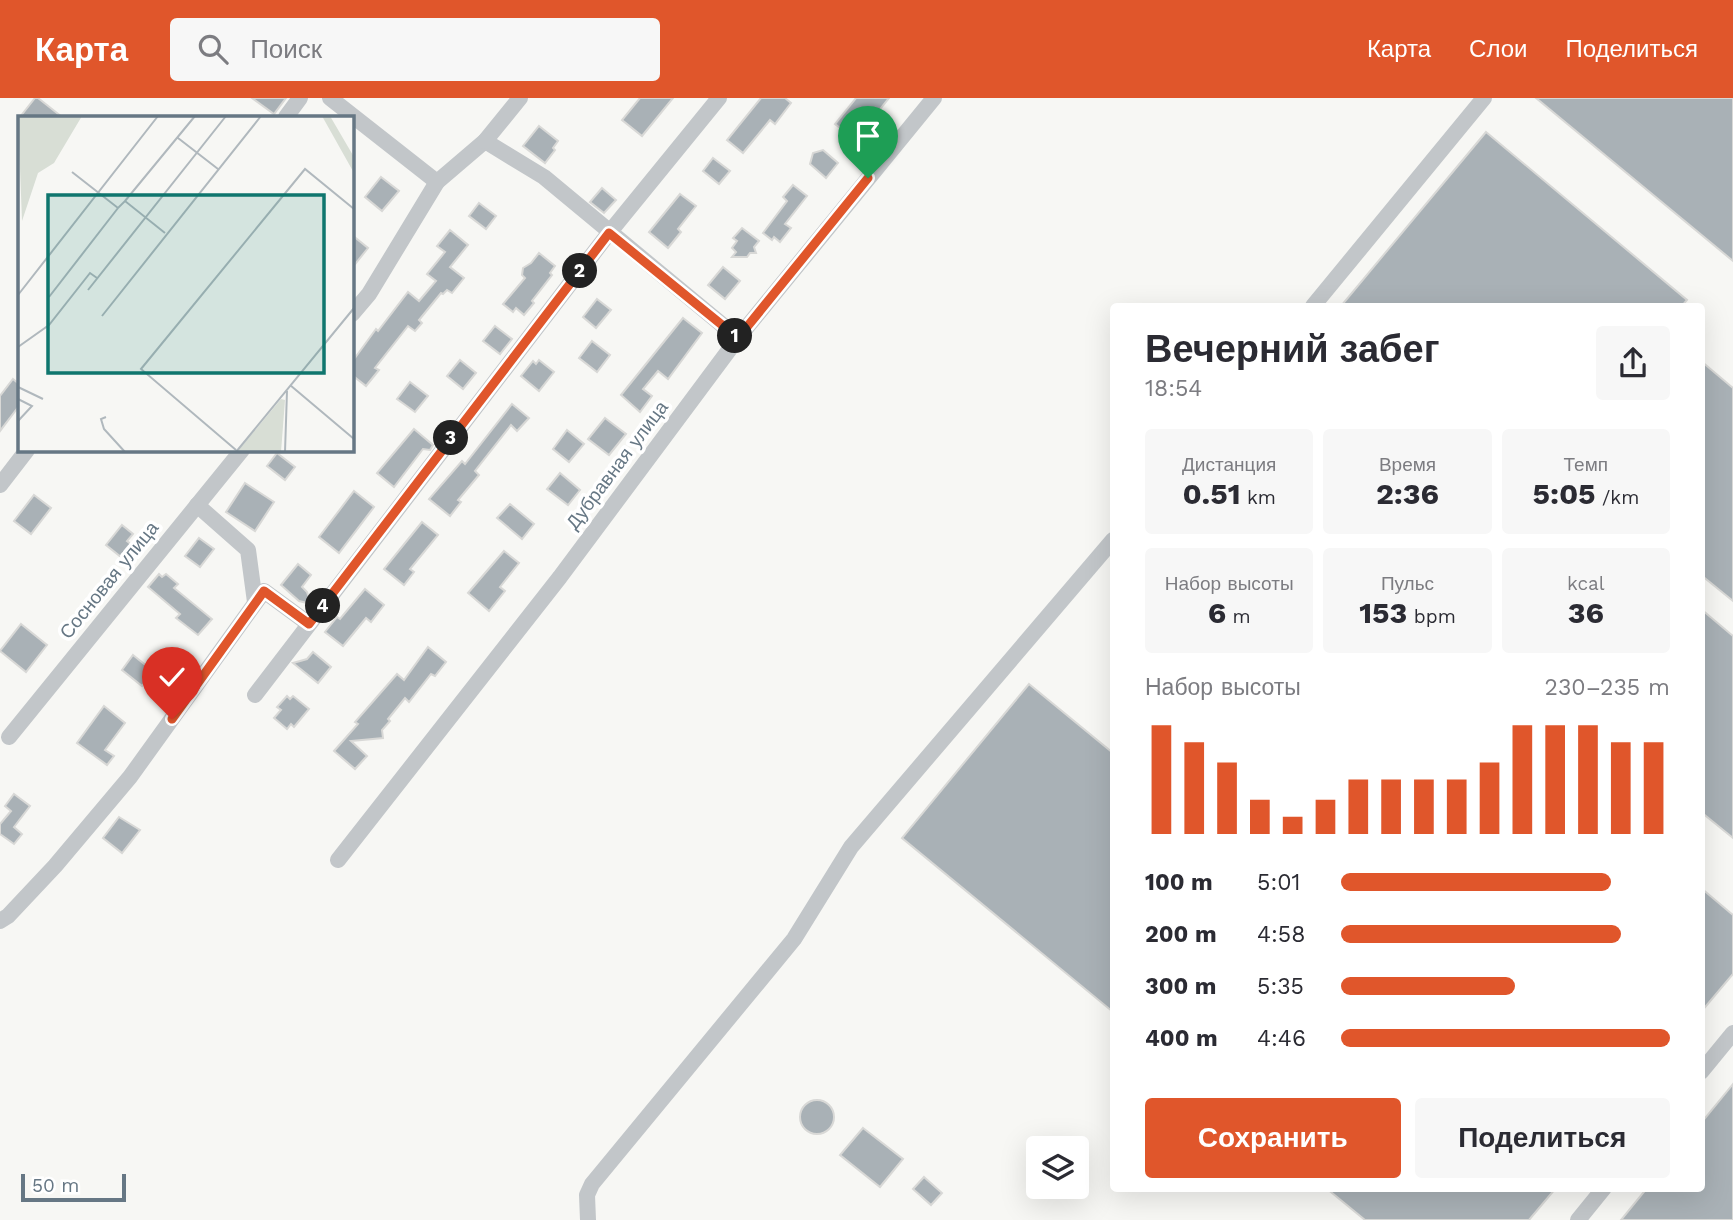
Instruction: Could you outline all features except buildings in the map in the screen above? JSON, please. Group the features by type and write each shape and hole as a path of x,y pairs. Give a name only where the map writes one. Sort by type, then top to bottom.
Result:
{"street":[{"path":"287,116 300,98"},
{"path":"330,98 353,116"},
{"path":"354,312 369,294 437,182 485,142 520,98"},
{"path":"255,695 609,233 719,98"},
{"name":"Дубравная улица","path":"338,860 551,588 738,338 934,98"},
{"path":"1315,303 1484,98"},
{"path":"354,117 437,182"},
{"path":"485,142 544,177 738,338"},
{"path":"0,485 25,452"},
{"name":"Сосновая улица","path":"9,737 240,452"},
{"path":"197,505 248,550 260,597 309,624"},
{"path":"588,1220 587,1195 593,1184 794,939 851,847 1110,544"},
{"path":"0,921 8,916 55,866 130,777 260,597"},
{"path":"1705,1067 1733,1033"},
{"path":"1578,1220 1601,1192"}],"route":[{"path":"172,719 264,591 309,624 609,233 738,338 868,178"}]}
